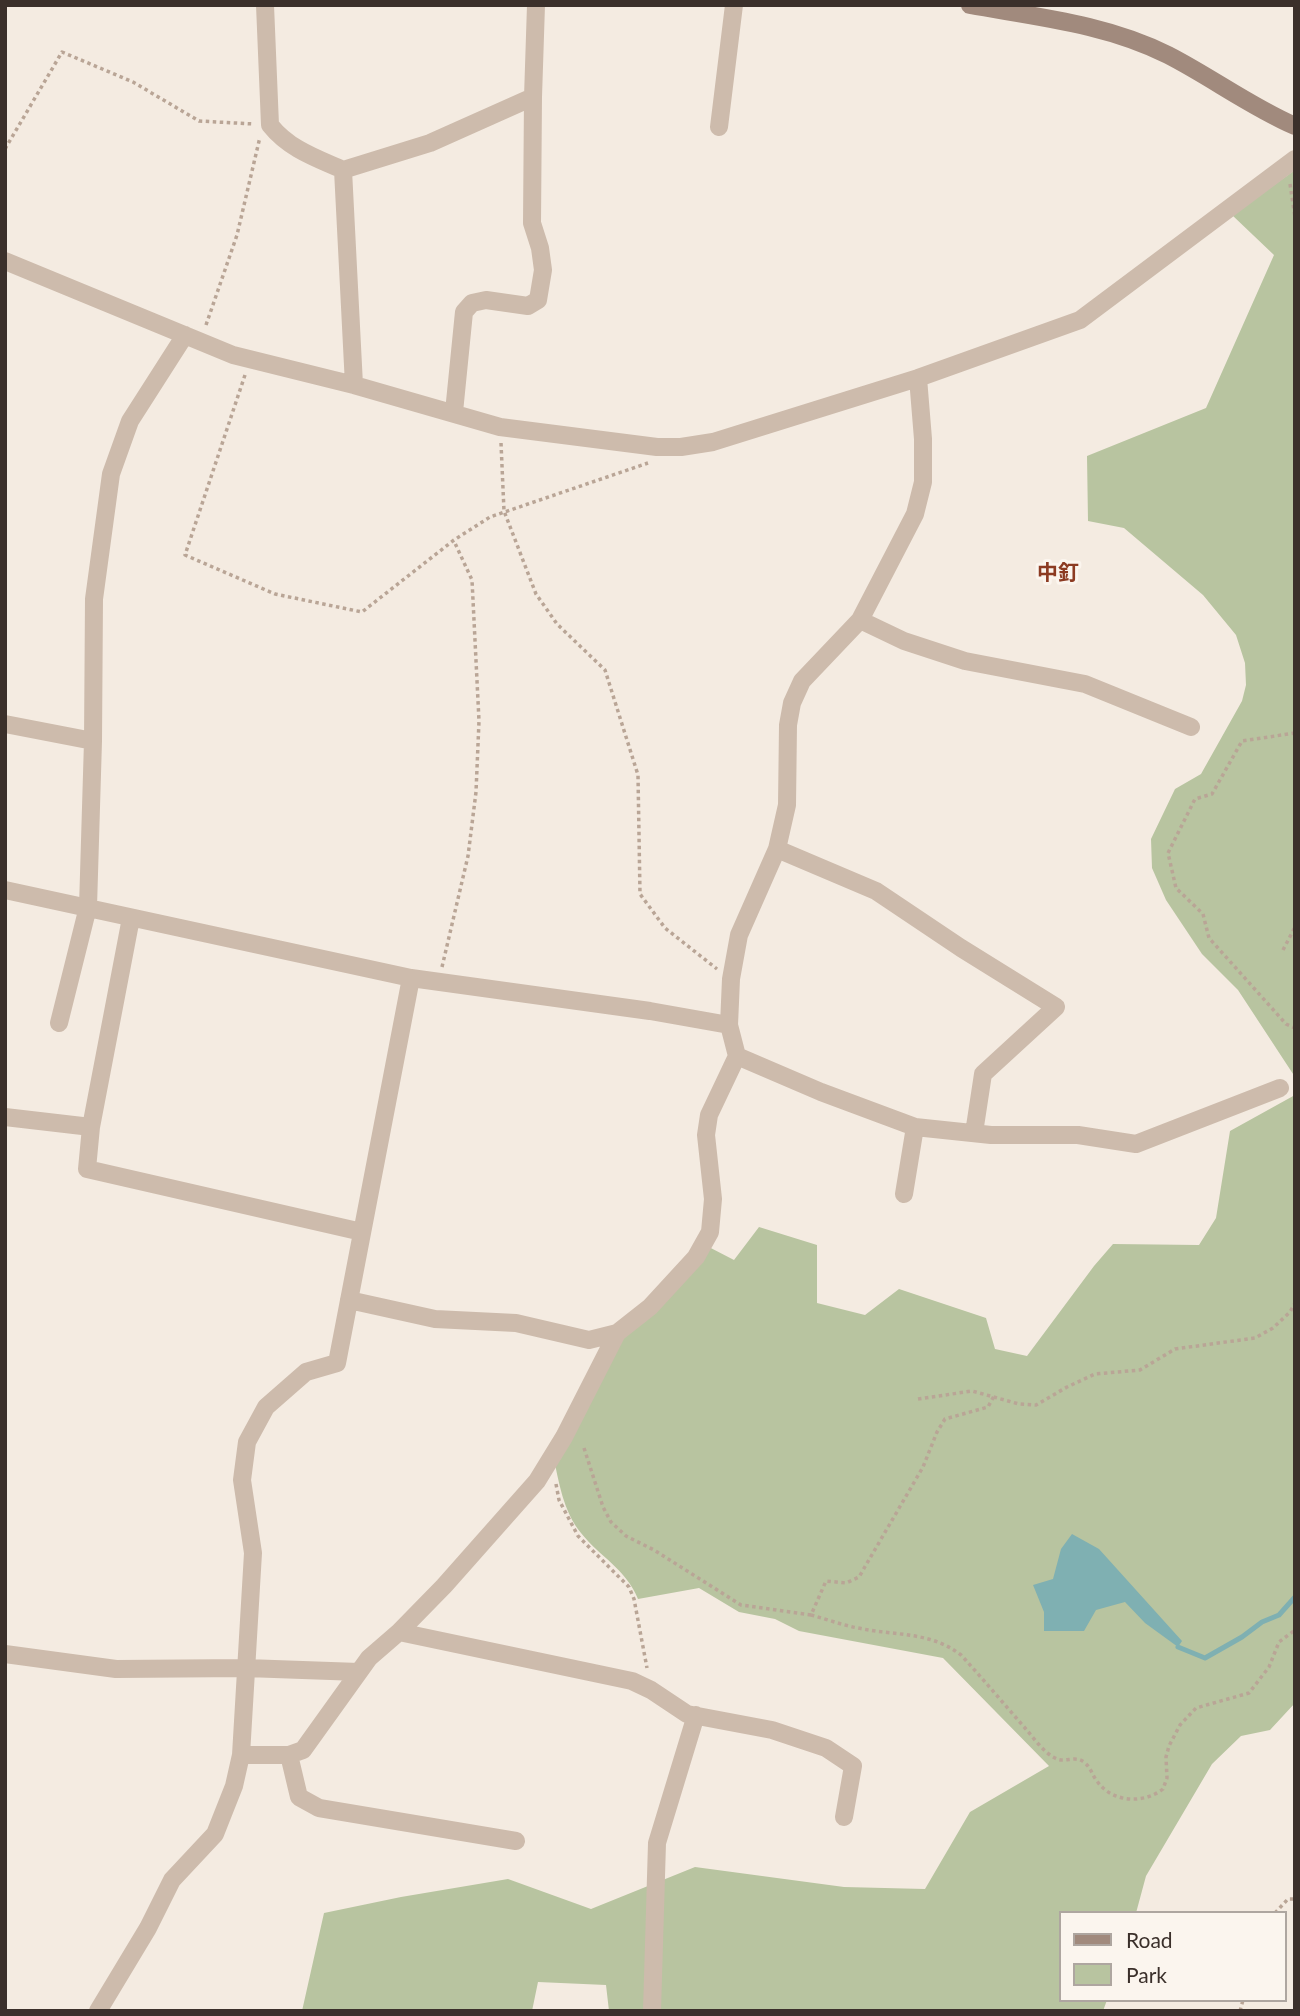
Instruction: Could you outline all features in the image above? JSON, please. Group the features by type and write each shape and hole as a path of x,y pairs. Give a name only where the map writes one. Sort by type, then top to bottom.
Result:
{"street":[{"path":"265,5 266,125 281,139 299,150 343,170 430,143 534,97"},
{"path":"454,412 464,312 472,303 486,300 528,306 538,300 543,270 532,223 536,5"},
{"path":"719,127 734,5"},
{"path":"970,5 1072,23 1130,39 1167,54 1295,126"},
{"path":"5,261 193,339 251,360 354,385 500,427 657,447 681,447 713,442 918,378 1080,320 1295,159"},
{"path":"343,170 354,385"},
{"path":"60,1023 88,907 94,598 111,474 131,421 193,339"},
{"path":"241,1755 289,1755 303,1750 369,1658 444,1586 537,1481 617,1333 650,1307 696,1257 710,1231 713,1199 707,1125 709,1115 737,1056 729,1025 731,979 739,935 777,849 787,805 788,725 792,703 802,681 860,620 915,514 923,482 918,378"},
{"path":"860,620 904,641 965,661 1085,684 1191,727"},
{"path":"5,724 93,741"},
{"path":"777,849 876,891 1056,1007 983,1074 974,1133"},
{"path":"5,890 411,978 650,1011 729,1025"},
{"path":"131,918 91,1127 87,1169 362,1232"},
{"path":"98,2011 148,1928 172,1880 215,1834 234,1786 241,1755 253,1553 243,1480 247,1442 267,1407 306,1372 337,1363 411,978"},
{"path":"737,1056 915,1127 974,1133 1077,1135 1136,1144 1280,1088"},
{"path":"5,1117 91,1127"},
{"path":"904,1194 915,1127"},
{"path":"349,1300 435,1319 516,1323 589,1340 617,1333"},
{"path":"399,1632 632,1681 651,1689 687,1714 772,1730 826,1748 853,1766 844,1817"},
{"path":"5,1654 116,1669 246,1668 359,1672"},
{"path":"652,2011 657,1843 695,1715"},
{"path":"289,1755 299,1797 319,1808 516,1841"}],"path":[{"path":"5,149 62,52 133,82 199,121 266,125 237,235 193,339"},
{"path":"1295,173 1290,185 1295,216"},
{"path":"251,360 185,555 275,594 362,612 454,540 490,517 653,461"},
{"path":"500,427 505,511 536,594 557,624 605,670 638,775 640,894 665,928 731,979"},
{"path":"439,982 468,856 476,792 479,721 472,580 454,540"},
{"path":"1295,733 1242,741 1212,794 1195,799 1168,853 1176,888 1203,914 1209,938 1286,1024 1295,1028"},
{"path":"1283,950 1295,927"},
{"path":"918,1399 972,1391 1019,1404 1036,1405 1095,1374 1140,1370 1175,1349 1255,1338 1273,1328 1290,1312 1295,1303"},
{"path":"811,1615 826,1581 846,1583 859,1577 923,1467 945,1419 988,1407 994,1396"},
{"path":"584,1448 603,1507 611,1522 626,1536 654,1550 741,1605 811,1615 857,1628 934,1639 947,1644 961,1655 1055,1759 1077,1759 1084,1762 1098,1783 1124,1798 1144,1799 1163,1789 1167,1777 1166,1757 1169,1746 1181,1725 1196,1708 1249,1693 1269,1667 1279,1642 1295,1630"},
{"path":"551,1458 559,1500 578,1536 629,1587 634,1599 651,1689"},
{"path":"1277,1911 1288,1899 1295,1899"}],"green space":[{"path":"1295,170 1295,1077 1238,990 1202,954 1166,900 1152,868 1151,839 1175,789 1201,774 1242,701 1246,685 1245,663 1236,635 1203,595 1124,528 1088,521 1087,456 1206,408 1274,255 1232,215"},
{"path":"1295,1095 1295,1703 1270,1730 1241,1736 1212,1764 1146,1876 1137,1911 1058,1911 1058,2002 1106,2002 1103,2011 609,2011 606,1985 538,1982 532,2011 302,2011 324,1913 401,1897 508,1879 591,1909 695,1867 844,1887 925,1889 970,1812 1049,1766 943,1658 799,1631 775,1619 739,1612 699,1588 638,1599 627,1579 588,1541 575,1524 562,1496 553,1455 609,1347 703,1244 734,1260 759,1227 817,1245 817,1303 865,1315 899,1289 986,1318 995,1349 1027,1356 1113,1244 1199,1245 1216,1218 1230,1131"}],"water":[{"path":"1072,1534 1099,1549 1182,1641 1178,1647 1145,1623 1125,1602 1096,1610 1084,1631 1044,1631 1044,1612 1033,1585 1053,1579 1061,1549"}],"waterway":[{"path":"1178,1647 1205,1658 1262,1622 1279,1615 1295,1597"}],"district":[{"name":"中釘","path":"1058,573"}]}
